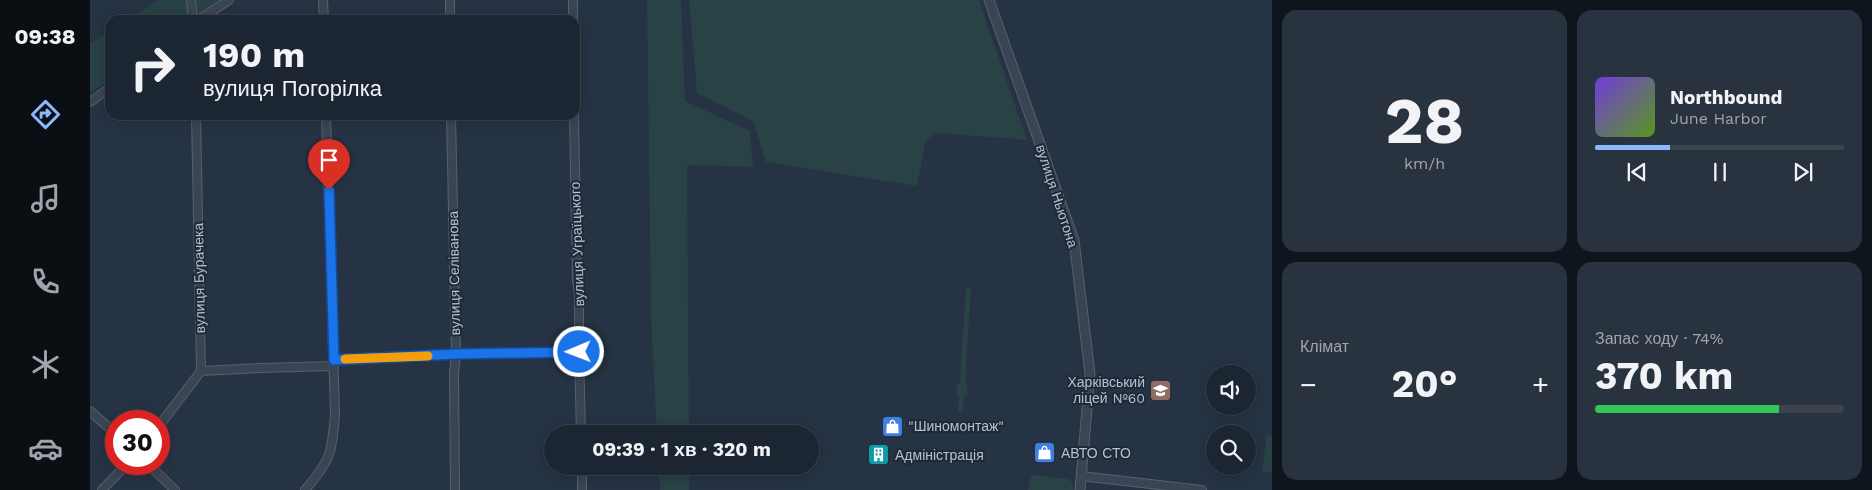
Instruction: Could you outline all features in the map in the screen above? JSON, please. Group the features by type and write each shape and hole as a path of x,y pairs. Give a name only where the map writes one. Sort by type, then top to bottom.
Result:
{"street":[{"path":"191,0 192,15"},
{"path":"206,15 228,0"},
{"path":"323,0 324,15"},
{"path":"450,0 450,15"},
{"path":"573,0 573,15"},
{"name":"вулиця Ньютона","path":"989,0 1074,240 1090,374 1080,490"},
{"path":"90,102 105,92"},
{"name":"вулиця Бурачека","path":"196,120 201,371"},
{"path":"305,490 330,457 333,446 335,414 326,120"},
{"name":"вулиця Селіванова","path":"452,120 456,354 454,373 455,490"},
{"name":"вулиця Уграїцького","path":"574,120 577,280 580,295 581,425"},
{"path":"170,412 201,371 456,354 579,352"},
{"path":"90,411 105,424"},
{"path":"102,490 116,475"},
{"path":"159,475 175,490"},
{"path":"582,475 582,490"},
{"path":"1081,476 1202,490"}],"green space":[{"path":"159,0 219,0 196,15 136,15"},
{"path":"647,0 681,0 685,101 750,131 753,167 687,165 689,425 657,425 651,317"},
{"path":"689,0 979,0 1027,140 936,133 926,140 917,186 766,162 753,121 697,93"},
{"path":"105,34 105,82 90,93 90,44"},
{"path":"966,288 971,288 965,383 967,385 967,394 964,395 963,411 958,412 959,395 956,394 957,385 960,383"},
{"path":"1267,435 1272,436 1272,472 1262,471"},
{"path":"659,475 689,475 689,490 660,490"},
{"path":"1031,476 1068,479 1072,482 1073,490 1028,490"}],"slow traffic":[{"path":"345,359 428,356"}],"place":[{"name":"Харківський ліцей №60","path":"1161,390"},
{"name":"\"Шиномонтаж\"","path":"892,426"},
{"name":"АВТО СТО","path":"1045,453"},
{"name":"Адміністрація","path":"879,455"}],"route":[{"path":"329,190 334,360 456,354 579,352"}]}
